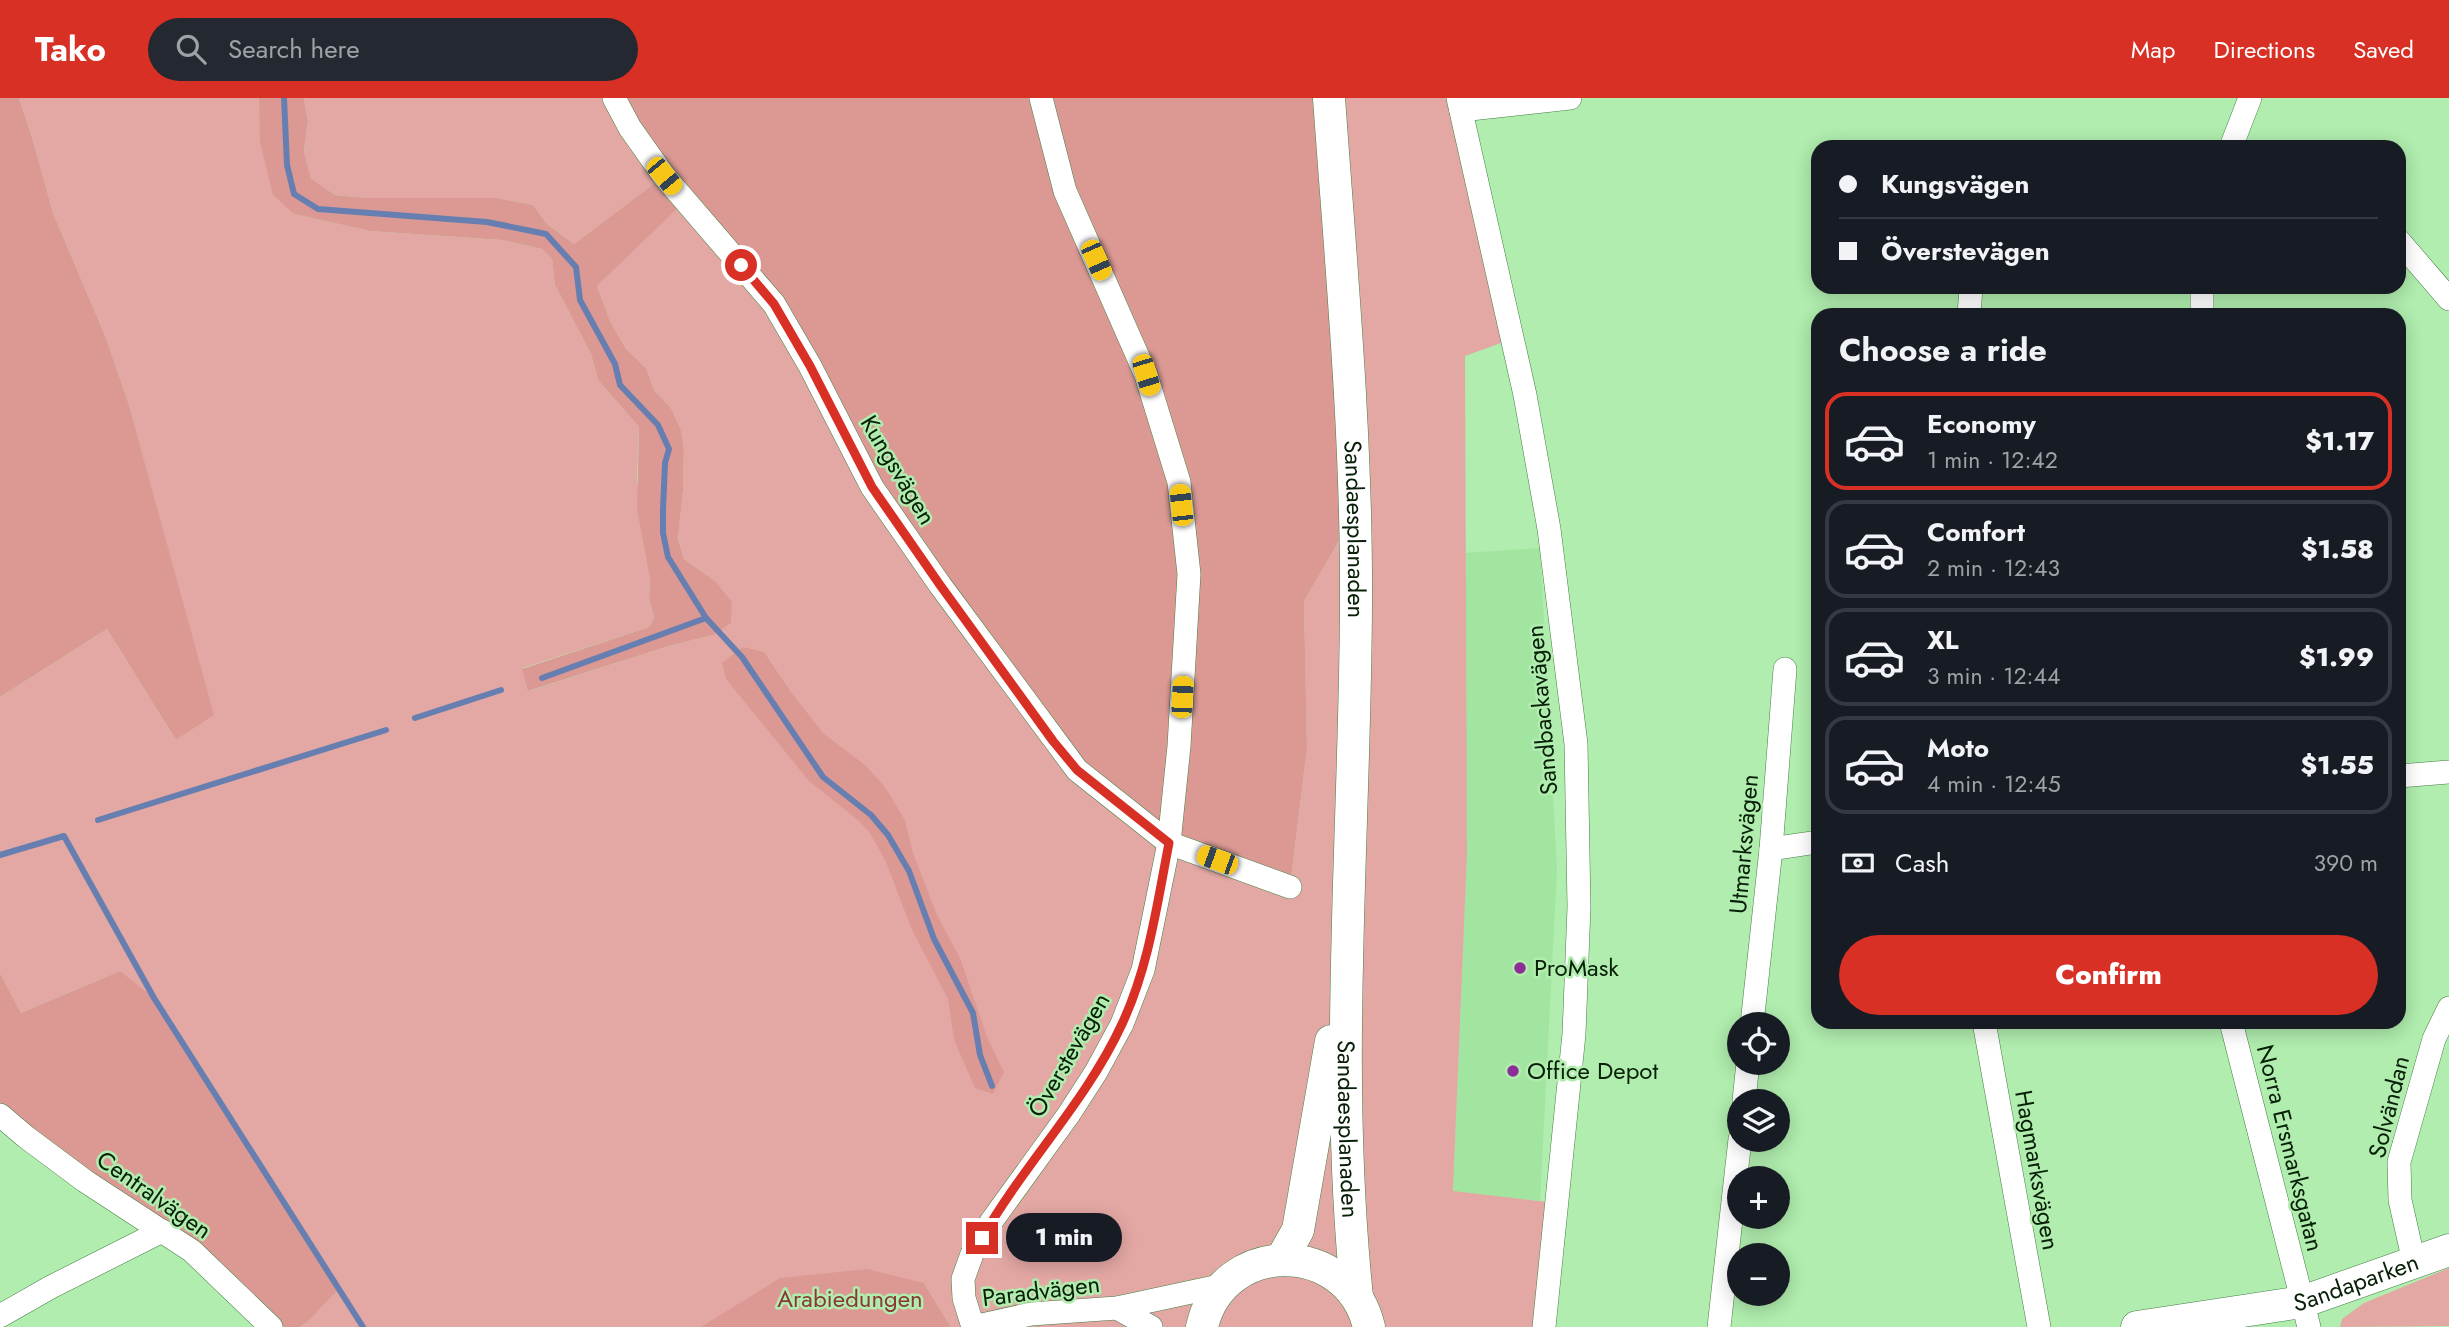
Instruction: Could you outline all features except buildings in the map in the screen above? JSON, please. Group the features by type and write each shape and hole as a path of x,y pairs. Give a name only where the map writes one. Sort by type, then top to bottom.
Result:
{"main road":[{"name":"Sandaesplanaden","path":"1329,98 1350,383 1356,602 1346,961 1347,1165 1367,1319"},
{"name":"Sandaesplanaden","path":"1281,1260 1297,1230 1346,961"},
{"name":"Sandaparken","path":"2137,1327 2306,1314 2414,1262 2449,1250"},
{"path":"1202,1327 1206,1313 1224,1285 1250,1267 1281,1260 1312,1264 1339,1278 1367,1319"}],"street":[{"name":"Kungsvägen","path":"614,98 630,128 664,176 774,304 810,366 872,487 1053,741 1077,770 1169,843 1290,887"},
{"name":"Överstevägen","path":"973,1327 964,1298 963,1279 972,1254 991,1222 1069,1114 1122,1024 1143,970 1169,843 1179,746 1189,574 1179,482 1146,375 1065,191 1041,98"},
{"path":"1459,104 1570,98"},
{"path":"2237,140 2250,98"},
{"name":"Sandbackavägen","path":"1459,104 1528,409 1549,529 1576,744 1579,907 1574,1034 1544,1327"},
{"path":"2406,249 2449,299"},
{"name":"Utmarksvägen","path":"1753,1012 1771,849 1785,669"},
{"path":"2406,775 2449,772"},
{"path":"1771,849 1811,843"},
{"name":"Solvändan","path":"2414,1262 2400,1200 2399,1163 2434,1039 2449,1009"},
{"name":"Hagmarksvägen","path":"1985,1029 2039,1327"},
{"name":"Norra Ersmarksgatan","path":"2233,1029 2306,1314"},
{"name":"Centralvägen","path":"0,1115 85,1181 192,1251 271,1327"},
{"path":"1719,1327 1739,1152"},
{"path":"0,1317 51,1287 162,1231"},
{"name":"Paradvägen","path":"973,1327 1031,1314 1116,1308 1224,1285"},
{"name":"Paradvägen","path":"1116,1308 1151,1327"}],"shaded area":[{"path":"19,98 259,98 260,109 294,214 370,231 502,240 542,249 552,259 555,285 591,354 598,380 639,427 637,480 650,579 649,598 654,618 649,627 523,668 529,691 669,646 713,635 715,581 684,559 678,537 683,491 684,450 681,430 671,408 654,390 646,368 626,349 610,321 597,286 684,200 1290,887 1307,748 1304,601 1354,515 1329,98 1458,98 1512,339 1465,356 1467,855 1453,1191 1556,1203 1544,1327 951,1327 924,1283 701,1327 299,1327 306,1323 120,971 21,1013 0,973 0,697 107,629 176,740 213,715 129,405 106,338 53,213"},
{"path":"304,98 614,98 664,176 574,244 547,224 533,205 497,198 369,198 335,195 311,180 304,151 308,121"},
{"path":"1540,548 1557,869 1540,1201 1453,1192 1467,855 1464,553"},
{"path":"2449,1268 2449,1326 2340,1327 2342,1319 2364,1303"}],"green space":[{"path":"0,98 19,98 53,213 106,338 129,405 214,715 176,740 107,629 0,697"},
{"path":"259,98 304,98 308,121 304,151 311,179 335,195 369,198 497,198 533,205 547,224 574,244 664,176 614,98 1329,98 1354,515 1304,601 1307,748 1290,887 1169,843 1077,770 940,585 810,366 685,201 597,286 610,321 626,349 646,368 654,390 671,408 681,430 684,450 683,491 678,538 684,559 715,581 732,602 731,623 713,635 669,646 528,691 522,669 649,627 654,618 637,509 639,427 598,380 591,354 555,285 552,259 542,249 502,240 370,231 294,214 273,195 260,142"},
{"path":"743,647 764,652 823,733 865,765 885,787 905,820 913,853 937,915 960,958 987,1037 1004,1072 993,1094 975,1088 954,1040 948,999 912,930 886,862 870,833 809,781 726,679 722,663"},
{"path":"120,971 154,998 339,1289 299,1327 271,1327 0,1115 0,973 21,1013"},
{"name":"Arabiedungen","path":"867,1269 924,1283 951,1327 701,1327 780,1278"}],"waterway":[{"path":"284,98 287,165 294,194 318,209 487,222 546,234 576,267 580,300 615,364 620,385 658,425 669,449 665,463 663,510 663,533 668,557 706,618 742,657 823,777 871,815 888,835 909,871 934,939 973,1013 980,1055 992,1086"},
{"path":"542,678 706,618"},
{"path":"415,718 501,690"},
{"path":"98,820 386,730"},
{"path":"0,855 64,836 154,998 363,1327"}],"place":[{"name":"ProMask","path":"1520,968"},
{"name":"Office Depot","path":"1513,1071"}],"route":[{"path":"741,265 774,304 810,366 872,487 1053,741 1077,770 1169,843 1143,970 1122,1024 1069,1114 982,1238"}]}
